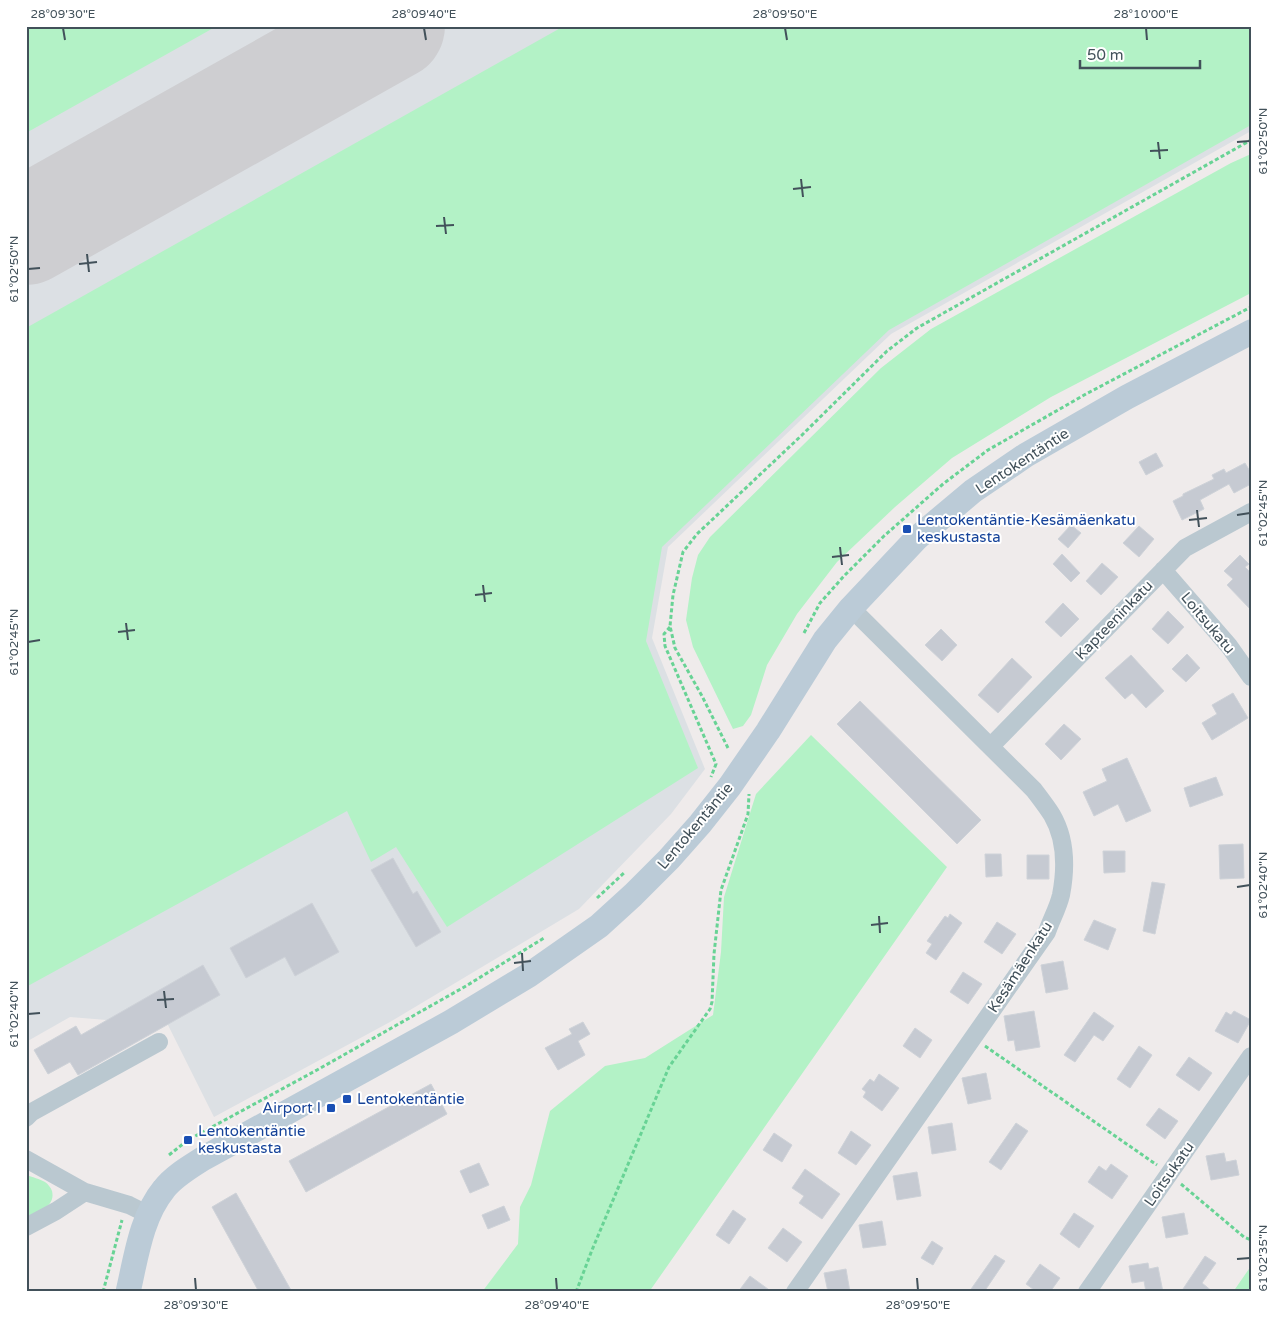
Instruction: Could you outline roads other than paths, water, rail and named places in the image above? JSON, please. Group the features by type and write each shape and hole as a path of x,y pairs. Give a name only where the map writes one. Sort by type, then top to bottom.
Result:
{"street":[{"name":"Lentokentäntie","path":"128,1292 149,1214 155,1201 165,1188 181,1173 459,1017 529,975 599,926 632,896 669,859 730,786 768,731 825,640 850,608 917,538 973,492 1026,455 1127,397 1251,332"},
{"name":"Kapteeninkatu","path":"991,746 1185,548 1251,512"},
{"name":"Loitsukatu","path":"1163,570 1229,646 1251,677"},
{"name":"Kesämäenkatu","path":"795,1292 1047,932 1060,897 1064,875 1060,833 1053,816 1034,790 850,608"},
{"path":"26,1118 32,1112 159,1042"},
{"name":"Loitsukatu","path":"1087,1292 1251,1056"},
{"path":"26,1158 85,1192 129,1205 149,1214"},
{"path":"26,1228 85,1192"}],"place":[{"name":"Lentokentäntie-Kesämäenkatu keskustasta","path":"907,529"},
{"name":"Lentokentäntie","path":"347,1099"},
{"name":"Airport I","path":"331,1108"},
{"name":"Lentokentäntie keskustasta","path":"188,1140"}]}
